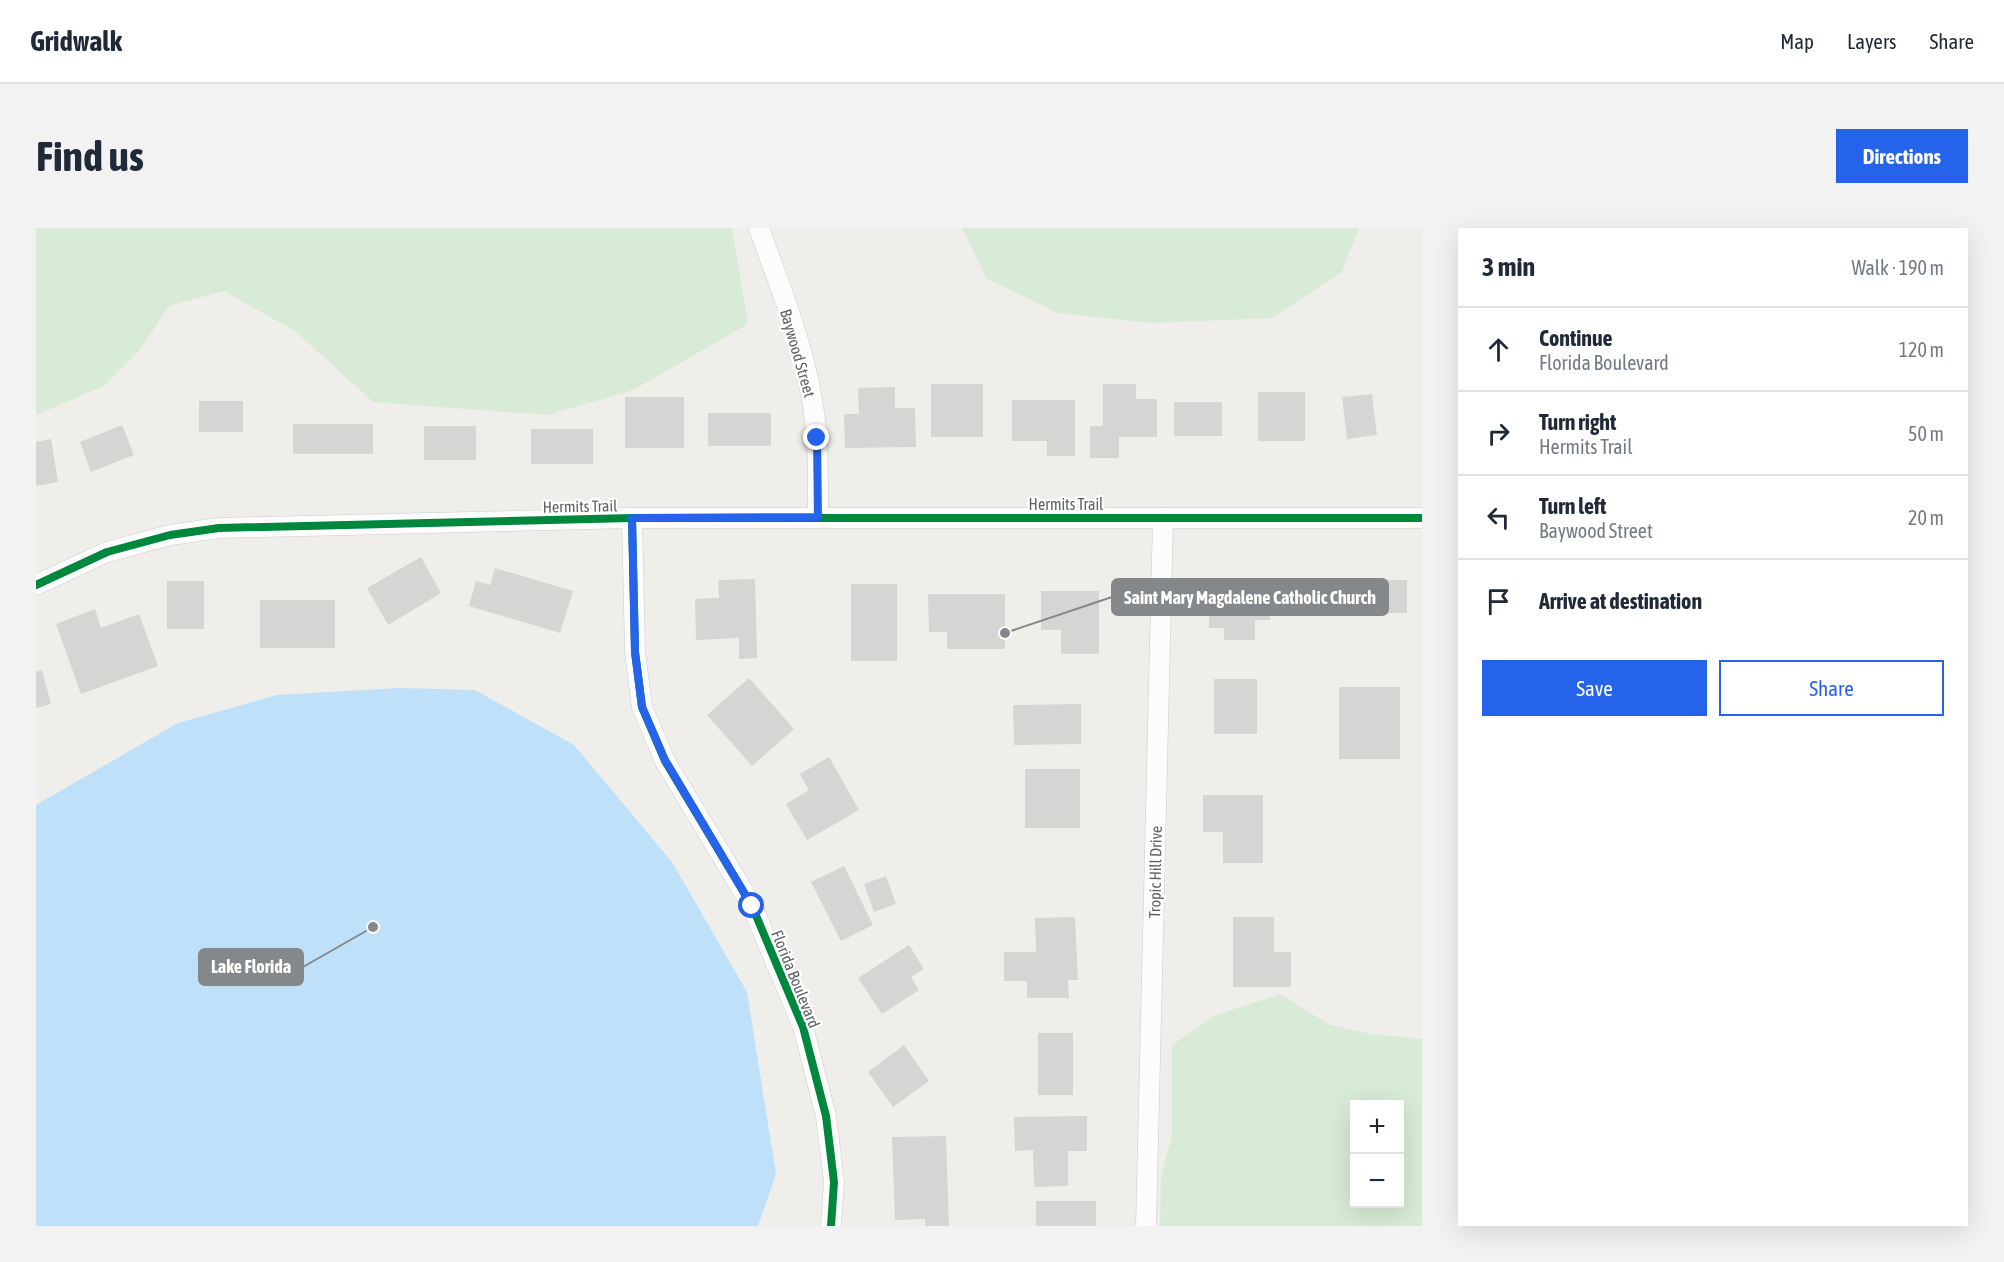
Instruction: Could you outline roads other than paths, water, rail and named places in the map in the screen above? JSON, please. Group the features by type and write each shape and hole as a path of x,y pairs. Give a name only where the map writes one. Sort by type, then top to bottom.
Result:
{"street":[{"name":"Baywood Street","path":"759,228 804,360 812,395 817,438 818,517"},
{"name":"Hermits Trail","path":"36,585 108,552 170,535 219,528 632,518 1422,518"},
{"name":"Florida Boulevard","path":"632,518 635,652 642,707 665,760 752,906 802,1027 826,1116 834,1182 831,1226"},
{"name":"Tropic Hill Drive","path":"1146,1226 1163,518"}],"water":[{"path":"399,688 475,690 574,745 672,862 747,992 776,1174 758,1226 36,1226 36,805 178,723 277,695"}],"place":[{"name":"Saint Mary Magdalene Catholic Church","path":"1005,633"},
{"name":"Lake Florida","path":"373,927"}]}
